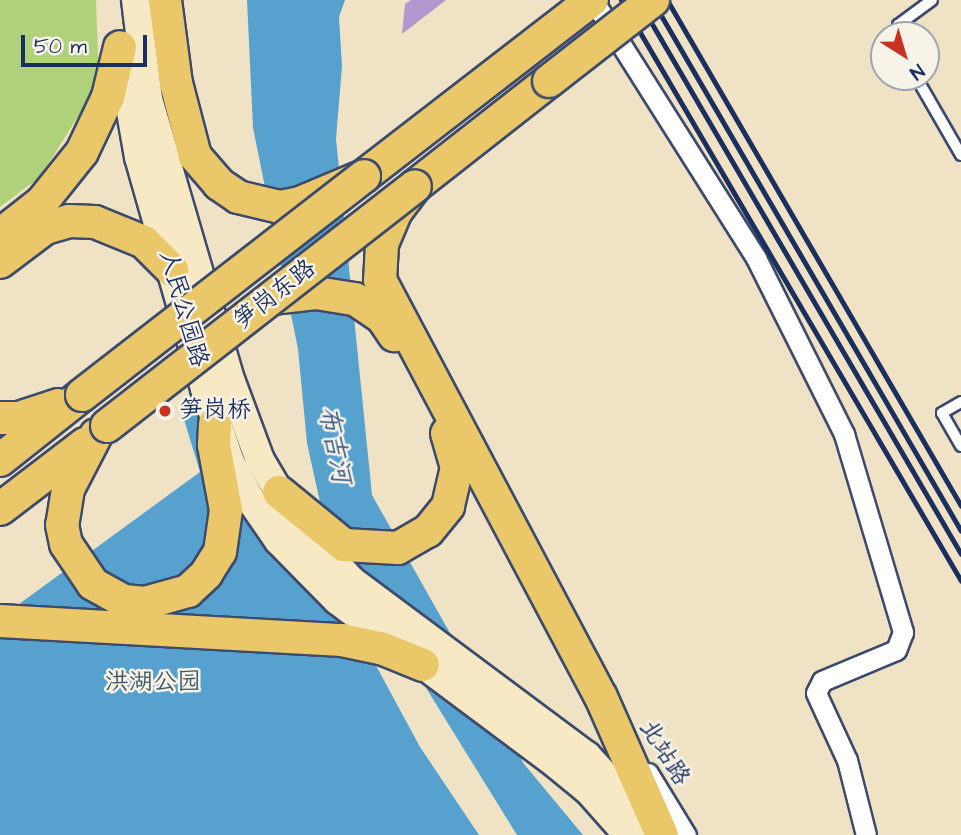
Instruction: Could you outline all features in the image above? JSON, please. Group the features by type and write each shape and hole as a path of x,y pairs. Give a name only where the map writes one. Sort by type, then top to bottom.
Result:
{"main road":[{"name":"人民公园路","path":"118,0 120,47 136,144 172,270 218,386 279,492 317,548 352,581 598,783"},
{"name":"人民公园路","path":"136,0 148,99 218,386 215,423 250,499 279,541 337,600 423,665 598,783"},
{"path":"165,0 188,139 206,171 238,197 259,205 300,203 364,176"},
{"name":"笋岗东路","path":"0,460 593,0"},
{"name":"笋岗东路","path":"0,509 653,0"},
{"path":"0,235 42,202 82,152 108,97 120,47"},
{"path":"279,492 327,536 359,549 398,548 428,531 439,519 455,484 457,468 447,433 386,297 379,267 386,232 415,186"},
{"path":"0,262 46,228 69,221 95,222 144,242 172,270"},
{"path":"272,298 327,293 368,306 392,331 429,388 601,696 665,828"},
{"path":"0,418 19,418 82,395"},
{"path":"101,431 79,465 63,506 62,525 74,561 107,593 145,603 188,591 206,575 225,532 215,423"},
{"path":"0,621 342,640 381,648 423,665"},
{"path":"598,783 665,828"},
{"path":"598,783 628,835"}],"street":[{"path":"593,0 756,258 844,434 903,632 896,650 822,681 816,693 847,760 866,835"},
{"name":"北站路","path":"665,828 686,835"}],"lane":[{"path":"905,21 932,0"},
{"path":"924,91 961,155"},
{"path":"961,402 942,413 961,446"}],"green space":[{"path":"0,0 96,0 99,83 40,177 0,207"}],"water":[{"name":"布吉河","path":"247,0 345,0 339,17 342,66 336,139 372,495 524,764 583,835 517,835 350,565 320,502 307,443 298,349 253,128"},
{"name":"洪湖公园","path":"224,384 420,747 479,835 0,835 0,618 200,472 183,416"}],"building":[{"path":"411,0 446,0 402,34 405,4"}],"railway":[{"path":"621,0 961,581"},
{"path":"638,0 961,554"},
{"path":"652,0 961,531"},
{"path":"667,0 961,506"}],"place":[{"name":"笋岗桥","path":"165,411"}]}
